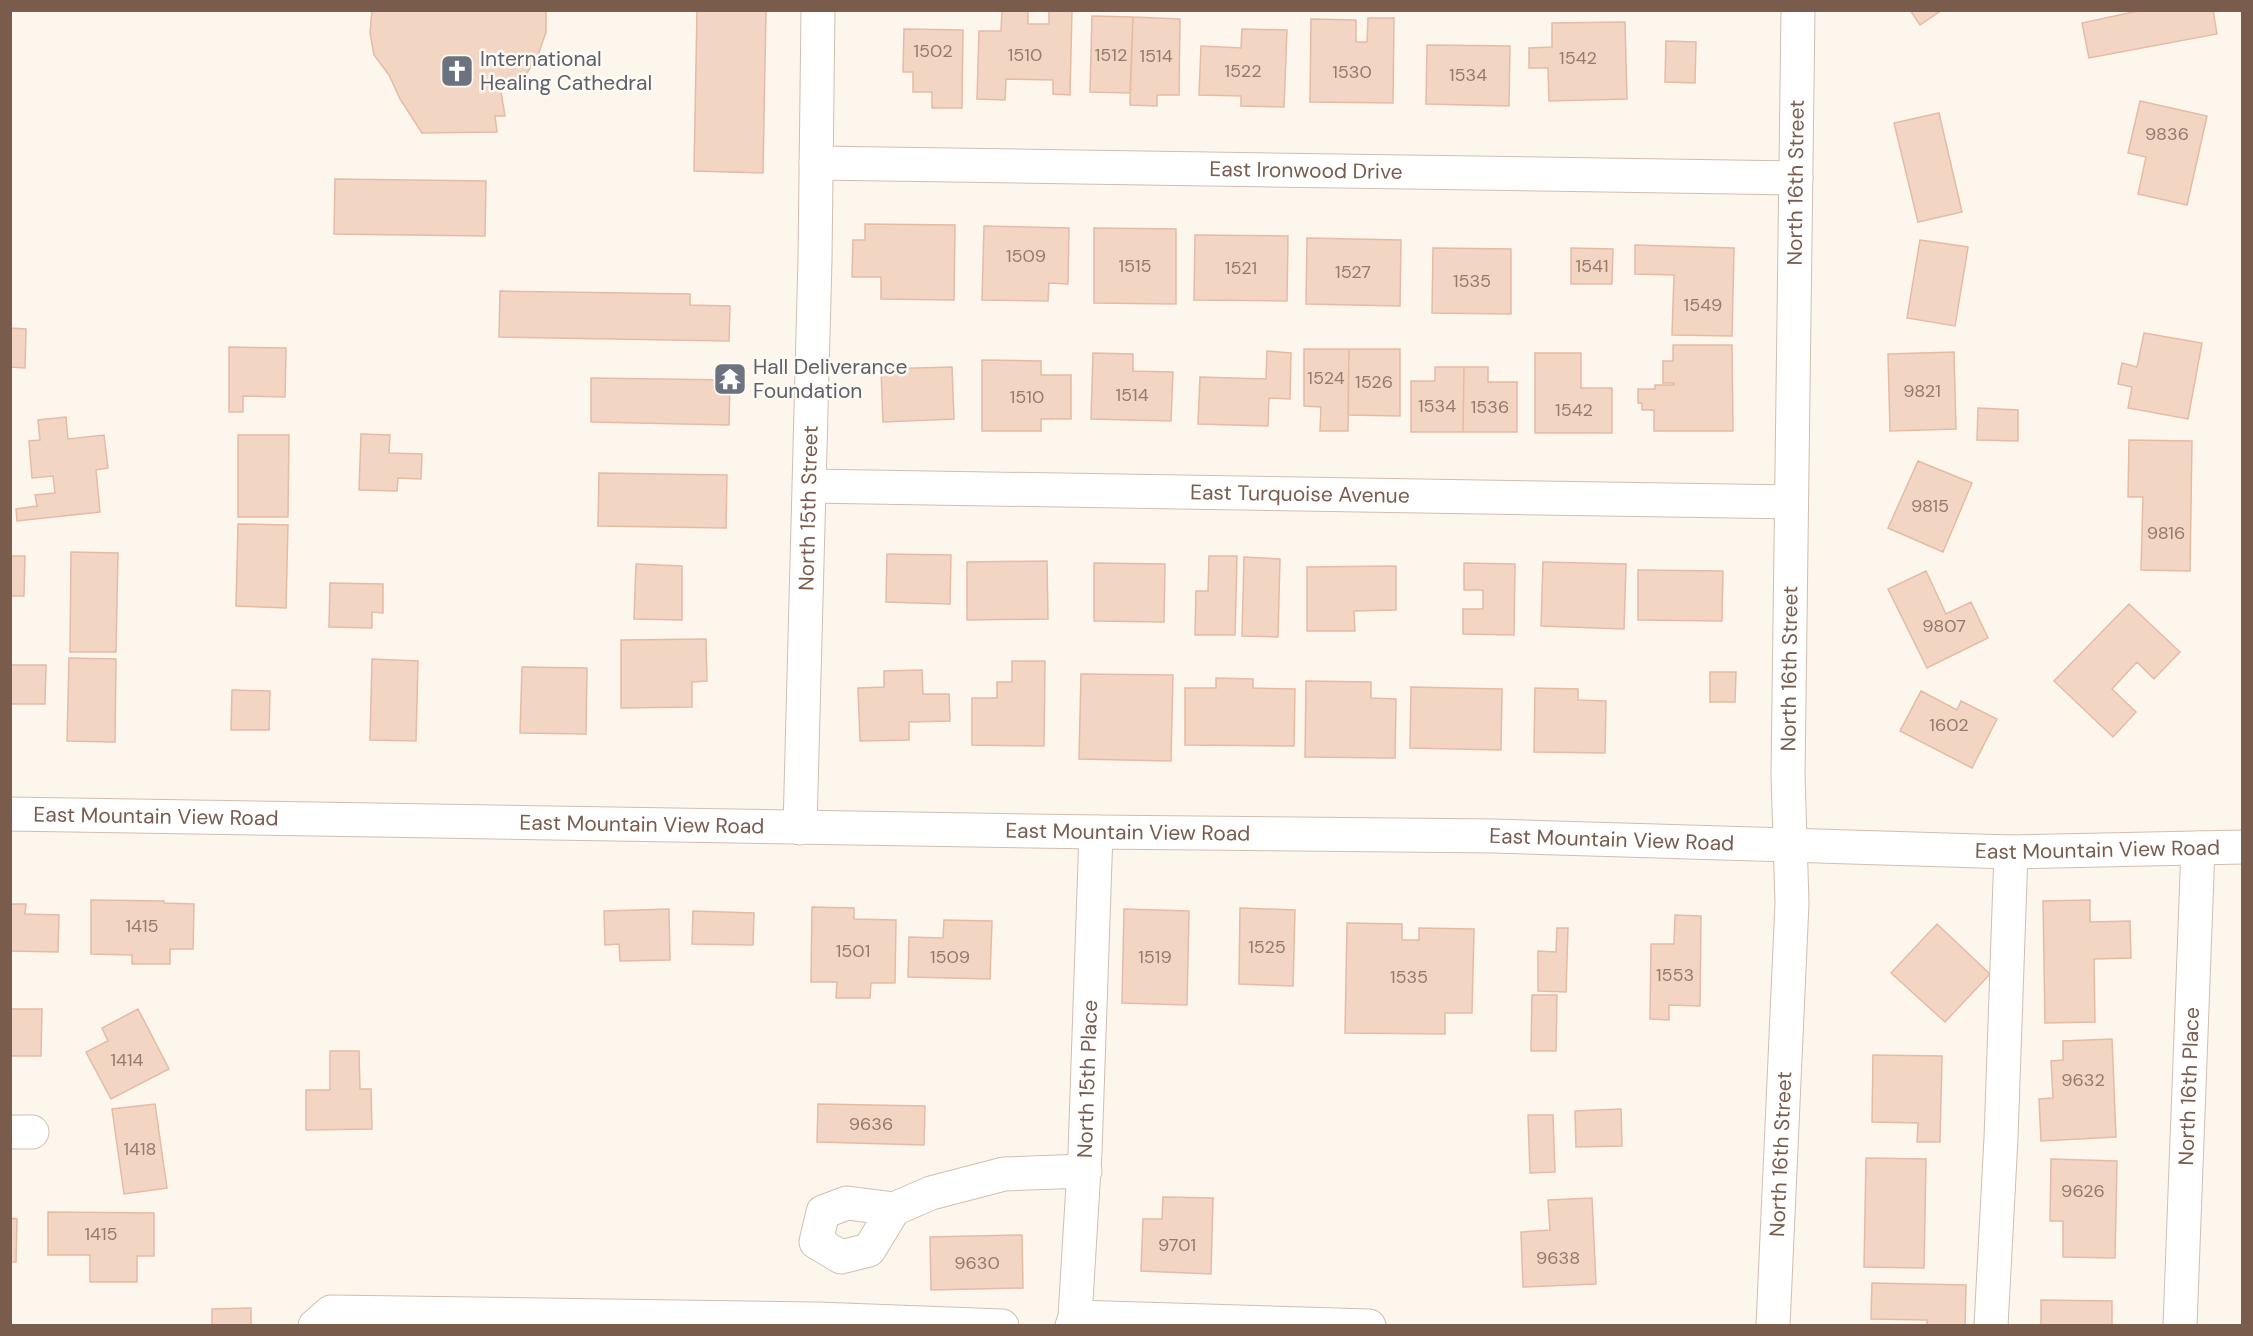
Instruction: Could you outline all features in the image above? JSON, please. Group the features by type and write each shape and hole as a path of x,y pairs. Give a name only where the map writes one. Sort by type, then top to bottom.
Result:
{"street":[{"name":"North 15th Street","path":"800,828 810,486 818,10"},
{"name":"North 16th Street","path":"1773,1326 1792,903 1788,775 1798,10"},
{"name":"East Ironwood Drive","path":"816,163 1796,178"},
{"name":"East Turquoise Avenue","path":"810,486 1790,502"},
{"name":"East Mountain View Road","path":"10,814 800,828 1495,836 2011,852 2242,847"},
{"name":"North 15th Place","path":"1066,1323 1084,1171 1096,832"},
{"name":"North 16th Place","path":"2180,1326 2198,848"},
{"path":"1991,1326 2001,1138 2011,852"},
{"path":"894,1209 931,1193 1004,1174 1084,1171"},
{"path":"315,1326 331,1312 817,1319 866,1323 1002,1326"},
{"path":"1066,1323 1369,1326"}],"building":[{"name":"International Healing Cathedral","path":"372,10 546,10 546,32 538,55 527,73 519,80 500,86 505,116 495,116 497,132 422,133 400,99 389,75 374,55 370,33"},
{"path":"697,10 766,10 763,173 694,171"},
{"path":"1002,10 1028,10 1028,24 1049,24 1049,10 1072,10 1070,95 1053,94 1053,80 1006,79 1005,100 977,99 979,31 1001,31"},
{"path":"1910,10 1942,10 1920,25"},
{"path":"2142,10 2213,10 2217,34 2089,58 2082,23"},
{"path":"1092,16 1133,17 1130,93 1090,92"},
{"path":"1133,17 1180,19 1179,95 1157,95 1157,106 1130,105"},
{"path":"1368,18 1394,18 1393,103 1310,102 1311,19 1356,20 1356,42 1367,42"},
{"path":"1625,22 1627,99 1549,101 1548,68 1529,68 1529,48 1552,47 1552,23"},
{"path":"904,29 963,30 962,108 932,108 932,92 913,92 913,72 903,72"},
{"path":"1242,29 1287,30 1284,107 1241,106 1241,96 1199,95 1201,46 1241,48"},
{"path":"1666,41 1696,42 1695,83 1665,82"},
{"path":"1427,45 1510,46 1509,106 1426,104"},
{"path":"2140,101 2207,116 2187,205 2138,194 2146,157 2128,153"},
{"path":"1939,113 1962,212 1918,222 1894,123"},
{"path":"335,179 486,181 485,236 334,234"},
{"path":"865,224 955,225 954,300 881,299 881,277 852,277 853,240 865,240"},
{"path":"984,226 1069,228 1068,284 1049,283 1048,301 982,300"},
{"path":"1094,228 1176,229 1176,304 1094,303"},
{"path":"1195,235 1288,236 1287,301 1194,300"},
{"path":"1307,238 1401,240 1400,306 1306,304"},
{"path":"1920,240 1968,247 1955,326 1907,318"},
{"path":"1635,245 1734,248 1732,336 1672,335 1674,275 1635,274"},
{"path":"1433,248 1511,249 1511,314 1432,313"},
{"path":"1571,248 1613,249 1612,284 1571,284"},
{"path":"500,291 690,294 690,305 730,306 729,341 499,337"},
{"path":"10,328 26,329 25,368 10,367"},
{"path":"2144,333 2202,343 2188,419 2128,408 2132,387 2118,384 2122,363 2137,367"},
{"path":"1673,345 1732,345 1733,431 1654,431 1654,410 1642,410 1642,403 1638,403 1638,389 1655,389 1655,385 1674,385 1674,383 1663,383 1663,361 1673,361"},
{"path":"229,347 286,348 285,397 243,396 243,412 229,412"},
{"path":"1304,349 1349,349 1348,431 1320,431 1321,407 1304,406"},
{"path":"1349,349 1400,349 1400,416 1348,415"},
{"path":"1267,351 1291,353 1290,399 1269,398 1268,426 1198,424 1200,377 1266,379"},
{"path":"1954,352 1956,429 1890,431 1888,354"},
{"path":"1093,353 1133,354 1133,371 1173,372 1171,421 1091,419"},
{"path":"1535,353 1581,353 1581,388 1612,388 1612,433 1535,433"},
{"path":"982,360 1041,361 1041,375 1071,375 1071,419 1041,419 1041,431 982,431"},
{"path":"952,367 954,419 883,422 881,369"},
{"path":"1435,367 1464,367 1463,432 1411,432 1411,381 1435,381"},
{"path":"1464,367 1488,367 1488,382 1517,382 1517,432 1463,432"},
{"path":"591,378 730,380 729,425 591,422"},
{"path":"1978,408 2018,410 2018,441 1977,440"},
{"path":"66,417 68,439 104,435 108,468 96,470 100,512 17,521 16,509 37,506 35,495 55,493 53,476 32,478 29,441 40,440 38,420"},
{"path":"361,434 390,435 389,453 422,454 421,479 398,478 397,491 359,490"},
{"path":"238,435 289,435 288,517 238,517"},
{"path":"2129,440 2192,441 2190,571 2141,570 2143,497 2128,497"},
{"path":"1918,461 1972,483 1943,552 1888,528"},
{"path":"599,473 727,475 726,528 598,526"},
{"path":"238,524 288,525 286,608 236,606"},
{"path":"71,552 118,553 116,652 70,652"},
{"path":"887,554 951,555 950,604 886,602"},
{"path":"10,556 25,556 24,596 10,596"},
{"path":"1209,556 1237,556 1235,635 1195,635 1196,591 1208,591"},
{"path":"1244,557 1280,559 1278,637 1242,636"},
{"path":"1047,561 1048,619 967,620 967,562"},
{"path":"1543,562 1626,564 1624,629 1541,626"},
{"path":"1094,563 1165,564 1164,622 1094,621"},
{"path":"1464,563 1515,564 1514,635 1463,634 1463,609 1483,609 1483,590 1464,590"},
{"path":"636,564 682,566 682,620 634,619"},
{"path":"1396,566 1396,610 1354,611 1355,631 1307,631 1307,567"},
{"path":"1638,570 1723,571 1722,621 1638,620"},
{"path":"1926,571 1946,614 1971,602 1988,638 1927,668 1888,589"},
{"path":"330,583 383,584 383,613 372,612 372,628 329,627"},
{"path":"2129,604 2180,652 2154,679 2137,662 2112,689 2136,712 2113,737 2054,681"},
{"path":"706,639 707,681 692,682 692,707 621,708 621,640"},
{"path":"69,658 116,659 115,742 67,741"},
{"path":"372,659 418,661 416,741 370,740"},
{"path":"1012,661 1045,661 1044,746 972,745 972,698 997,698 997,682 1012,682"},
{"path":"10,665 46,665 45,704 10,704"},
{"path":"522,667 587,668 586,734 520,733"},
{"path":"922,670 923,694 949,694 950,721 909,722 909,740 860,741 858,688 884,687 884,671"},
{"path":"1710,672 1736,672 1735,702 1710,702"},
{"path":"1081,674 1173,675 1171,761 1079,759"},
{"path":"1216,678 1253,679 1253,688 1295,689 1294,746 1185,745 1185,688 1216,688"},
{"path":"1306,681 1371,682 1371,698 1396,699 1395,758 1305,757"},
{"path":"1411,687 1502,689 1501,750 1410,748"},
{"path":"1535,688 1578,689 1578,700 1606,701 1605,753 1534,752"},
{"path":"232,690 270,691 269,730 231,730"},
{"path":"1921,691 1957,710 1961,701 1997,719 1972,768 1900,731"},
{"path":"91,900 164,901 164,903 194,904 193,949 170,949 170,964 132,964 132,955 91,954"},
{"path":"2090,900 2090,922 2130,921 2131,958 2094,959 2095,1022 2045,1023 2043,901"},
{"path":"10,904 26,904 25,914 59,915 58,952 10,951"},
{"path":"812,907 854,908 854,919 896,920 895,983 871,983 870,998 836,998 837,982 811,982"},
{"path":"1240,908 1295,910 1293,986 1239,984"},
{"path":"669,909 670,960 620,961 619,944 605,945 604,911"},
{"path":"1124,909 1189,911 1187,1005 1122,1003"},
{"path":"693,911 754,913 753,945 692,944"},
{"path":"1675,915 1701,916 1700,1006 1669,1005 1669,1020 1650,1019 1651,944 1674,944"},
{"path":"944,920 992,921 990,979 908,977 909,937 943,938"},
{"path":"1347,923 1402,924 1402,940 1419,940 1419,928 1474,929 1472,1013 1445,1013 1445,1034 1345,1033"},
{"path":"1937,924 1990,974 1945,1022 1891,973"},
{"path":"1557,928 1568,928 1566,992 1538,991 1538,951 1556,952"},
{"path":"1532,995 1557,995 1556,1051 1531,1051"},
{"path":"10,1009 42,1009 41,1056 10,1056"},
{"path":"138,1009 169,1069 111,1099 86,1052 108,1041 102,1028"},
{"path":"2112,1039 2116,1137 2041,1141 2039,1099 2053,1098 2051,1061 2063,1060 2063,1041"},
{"path":"330,1051 359,1051 360,1089 371,1089 372,1129 306,1130 306,1090 330,1090"},
{"path":"1873,1055 1942,1056 1940,1142 1917,1142 1918,1123 1872,1122"},
{"path":"155,1104 167,1188 124,1194 112,1109"},
{"path":"818,1104 925,1106 924,1145 817,1142"},
{"path":"1621,1109 1622,1146 1576,1147 1575,1111"},
{"path":"1528,1115 1553,1115 1555,1172 1530,1173"},
{"path":"1866,1158 1926,1159 1924,1268 1864,1267"},
{"path":"2051,1159 2117,1161 2115,1258 2063,1257 2063,1221 2050,1221"},
{"path":"1163,1197 1213,1198 1211,1274 1141,1271 1143,1219 1162,1219"},
{"path":"1592,1198 1596,1284 1523,1287 1521,1232 1550,1230 1548,1200"},
{"path":"48,1212 154,1213 154,1256 137,1256 137,1282 90,1282 90,1255 48,1255"},
{"path":"10,1218 17,1219 16,1262 10,1262"},
{"path":"1022,1235 1023,1288 931,1290 930,1237"},
{"path":"1872,1283 1966,1285 1965,1326 1927,1326 1927,1320 1871,1319"},
{"path":"2041,1300 2112,1301 2112,1326 2041,1326"},
{"path":"251,1308 251,1326 212,1326 212,1309"}],"place":[{"name":"International Healing Cathedral","path":"457,71"},
{"name":"Hall Deliverance Foundation","path":"730,379"}]}
